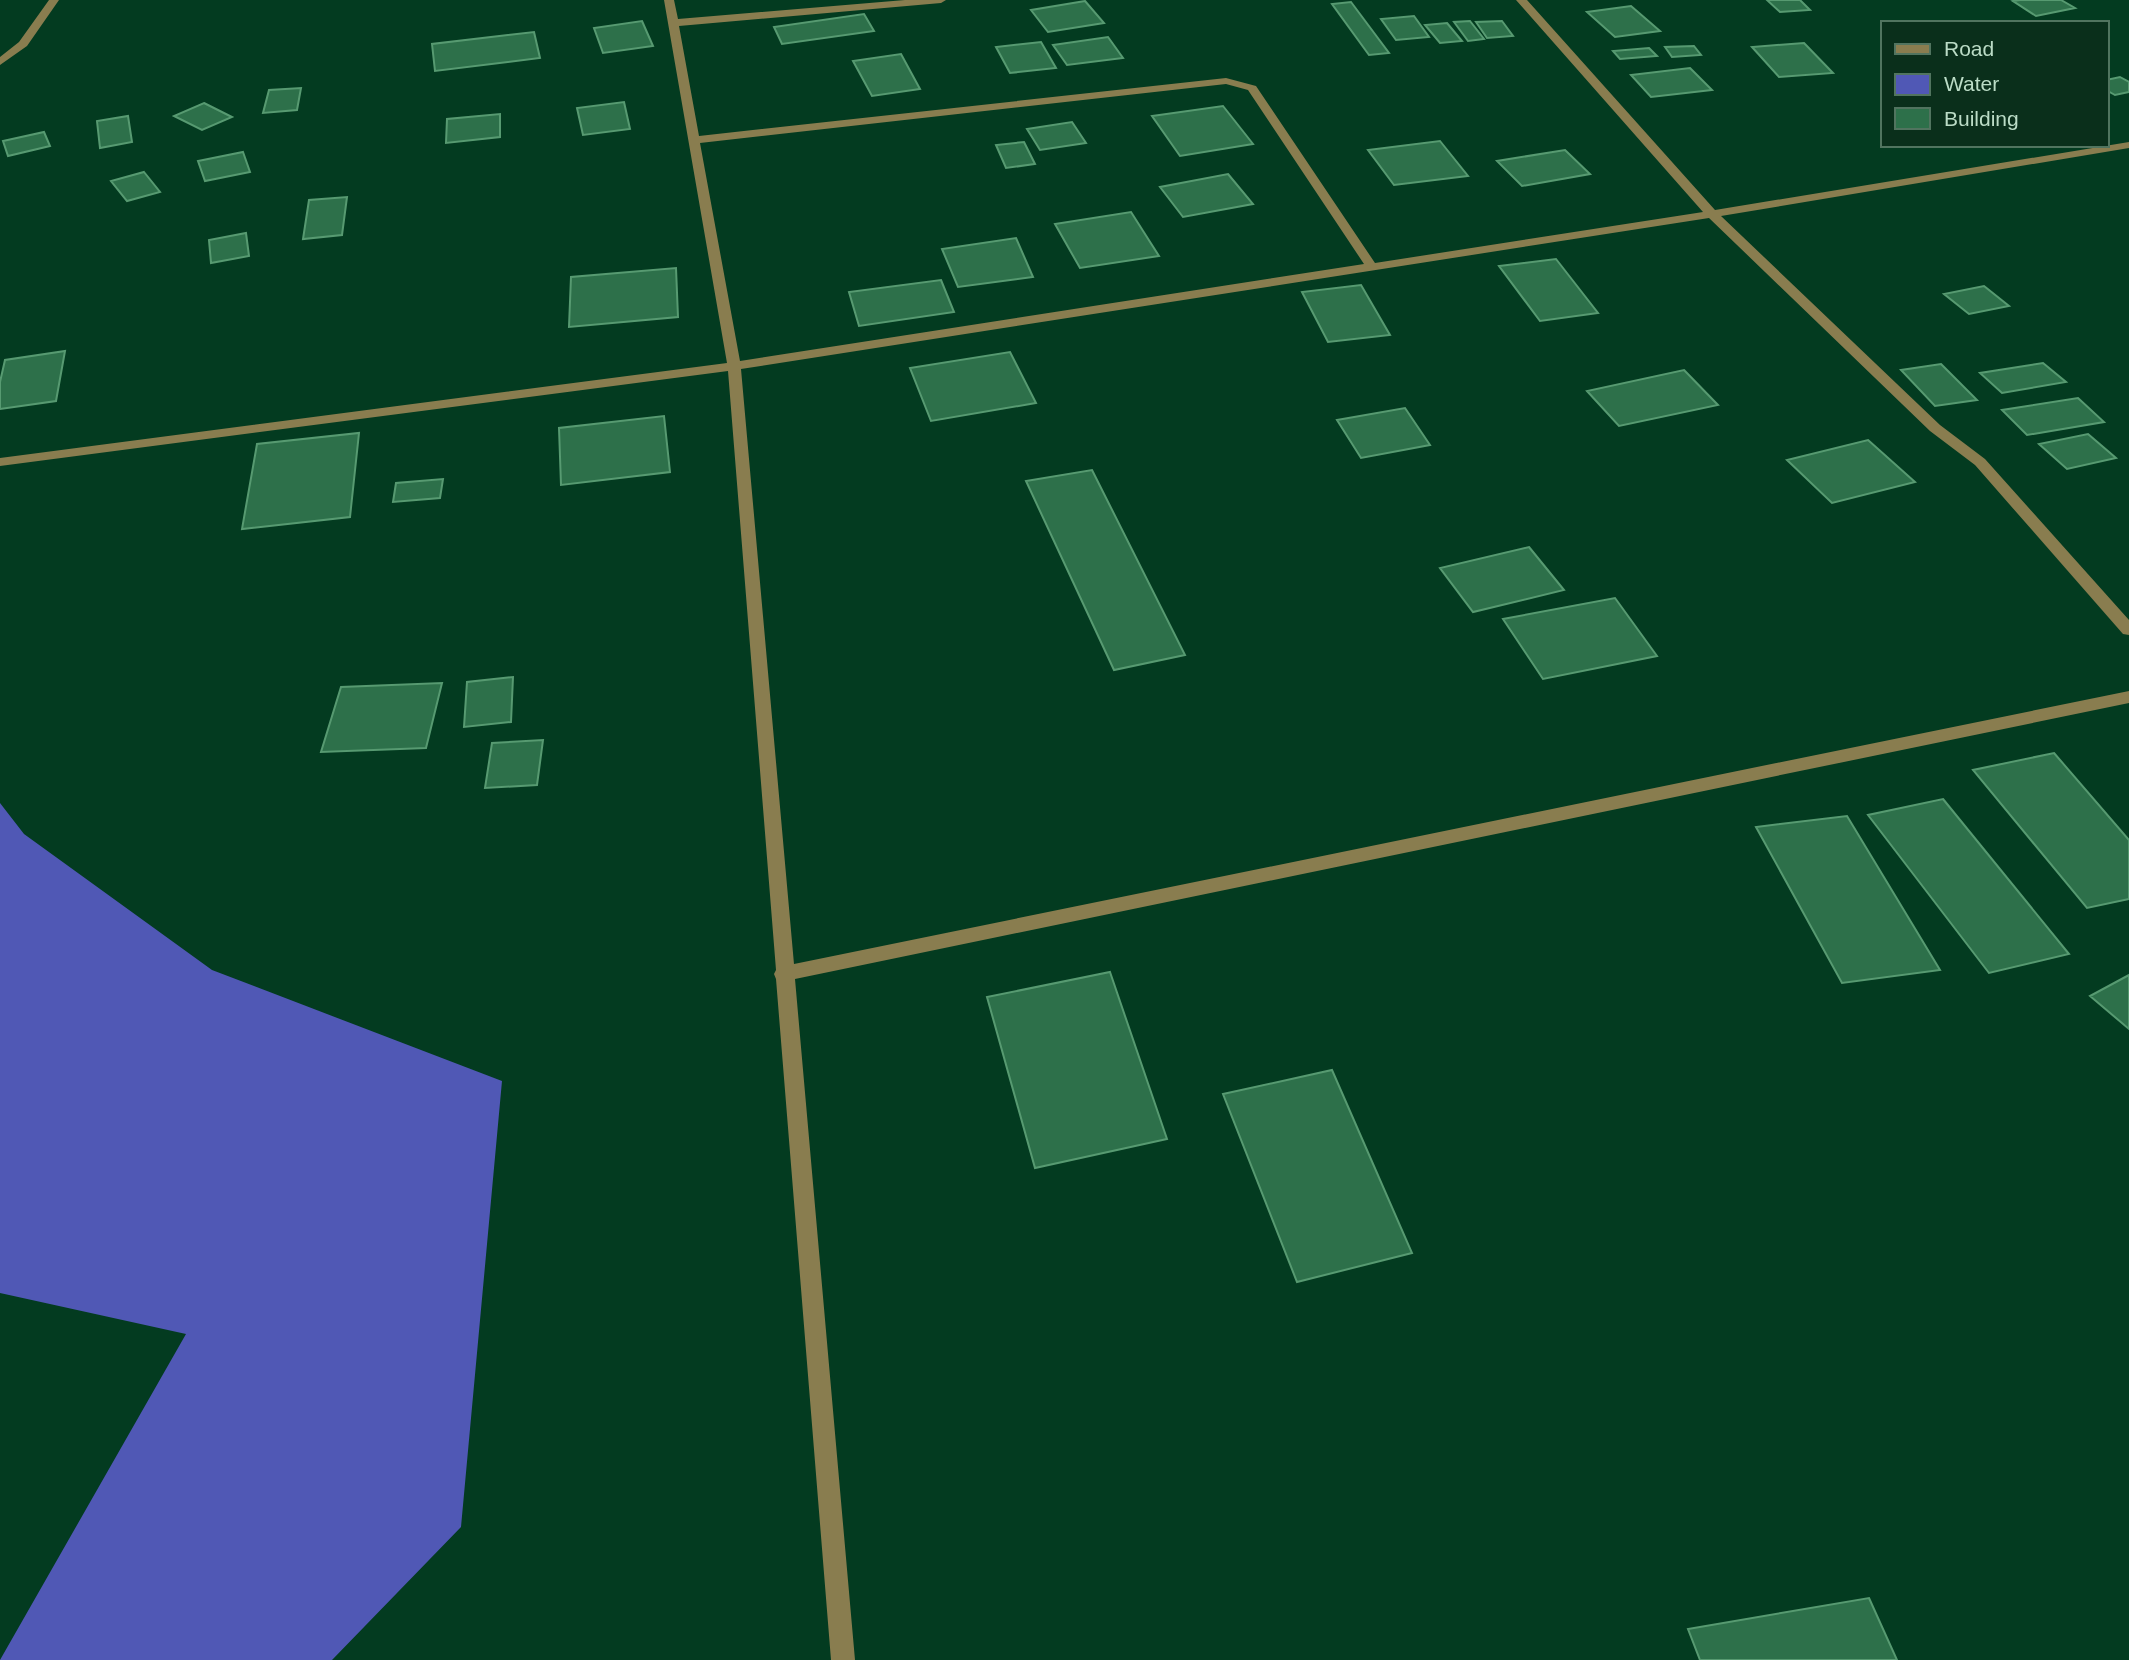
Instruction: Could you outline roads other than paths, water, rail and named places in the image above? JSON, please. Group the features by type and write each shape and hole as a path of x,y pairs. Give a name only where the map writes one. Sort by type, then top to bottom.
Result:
{"street":[{"path":"0,62 23,44 54,0"},
{"path":"670,0 734,366 783,974 843,1660"},
{"path":"672,23 941,0"},
{"path":"1521,0 1712,214 1935,428 1980,462 2129,629"},
{"path":"693,140 1226,81 1252,88 1371,267"},
{"path":"0,462 734,366 1712,214 2129,145"},
{"path":"783,974 2129,697"}],"water":[{"path":"0,803 24,834 212,970 502,1081 461,1527 332,1660 0,1660 186,1334 0,1293"}]}
